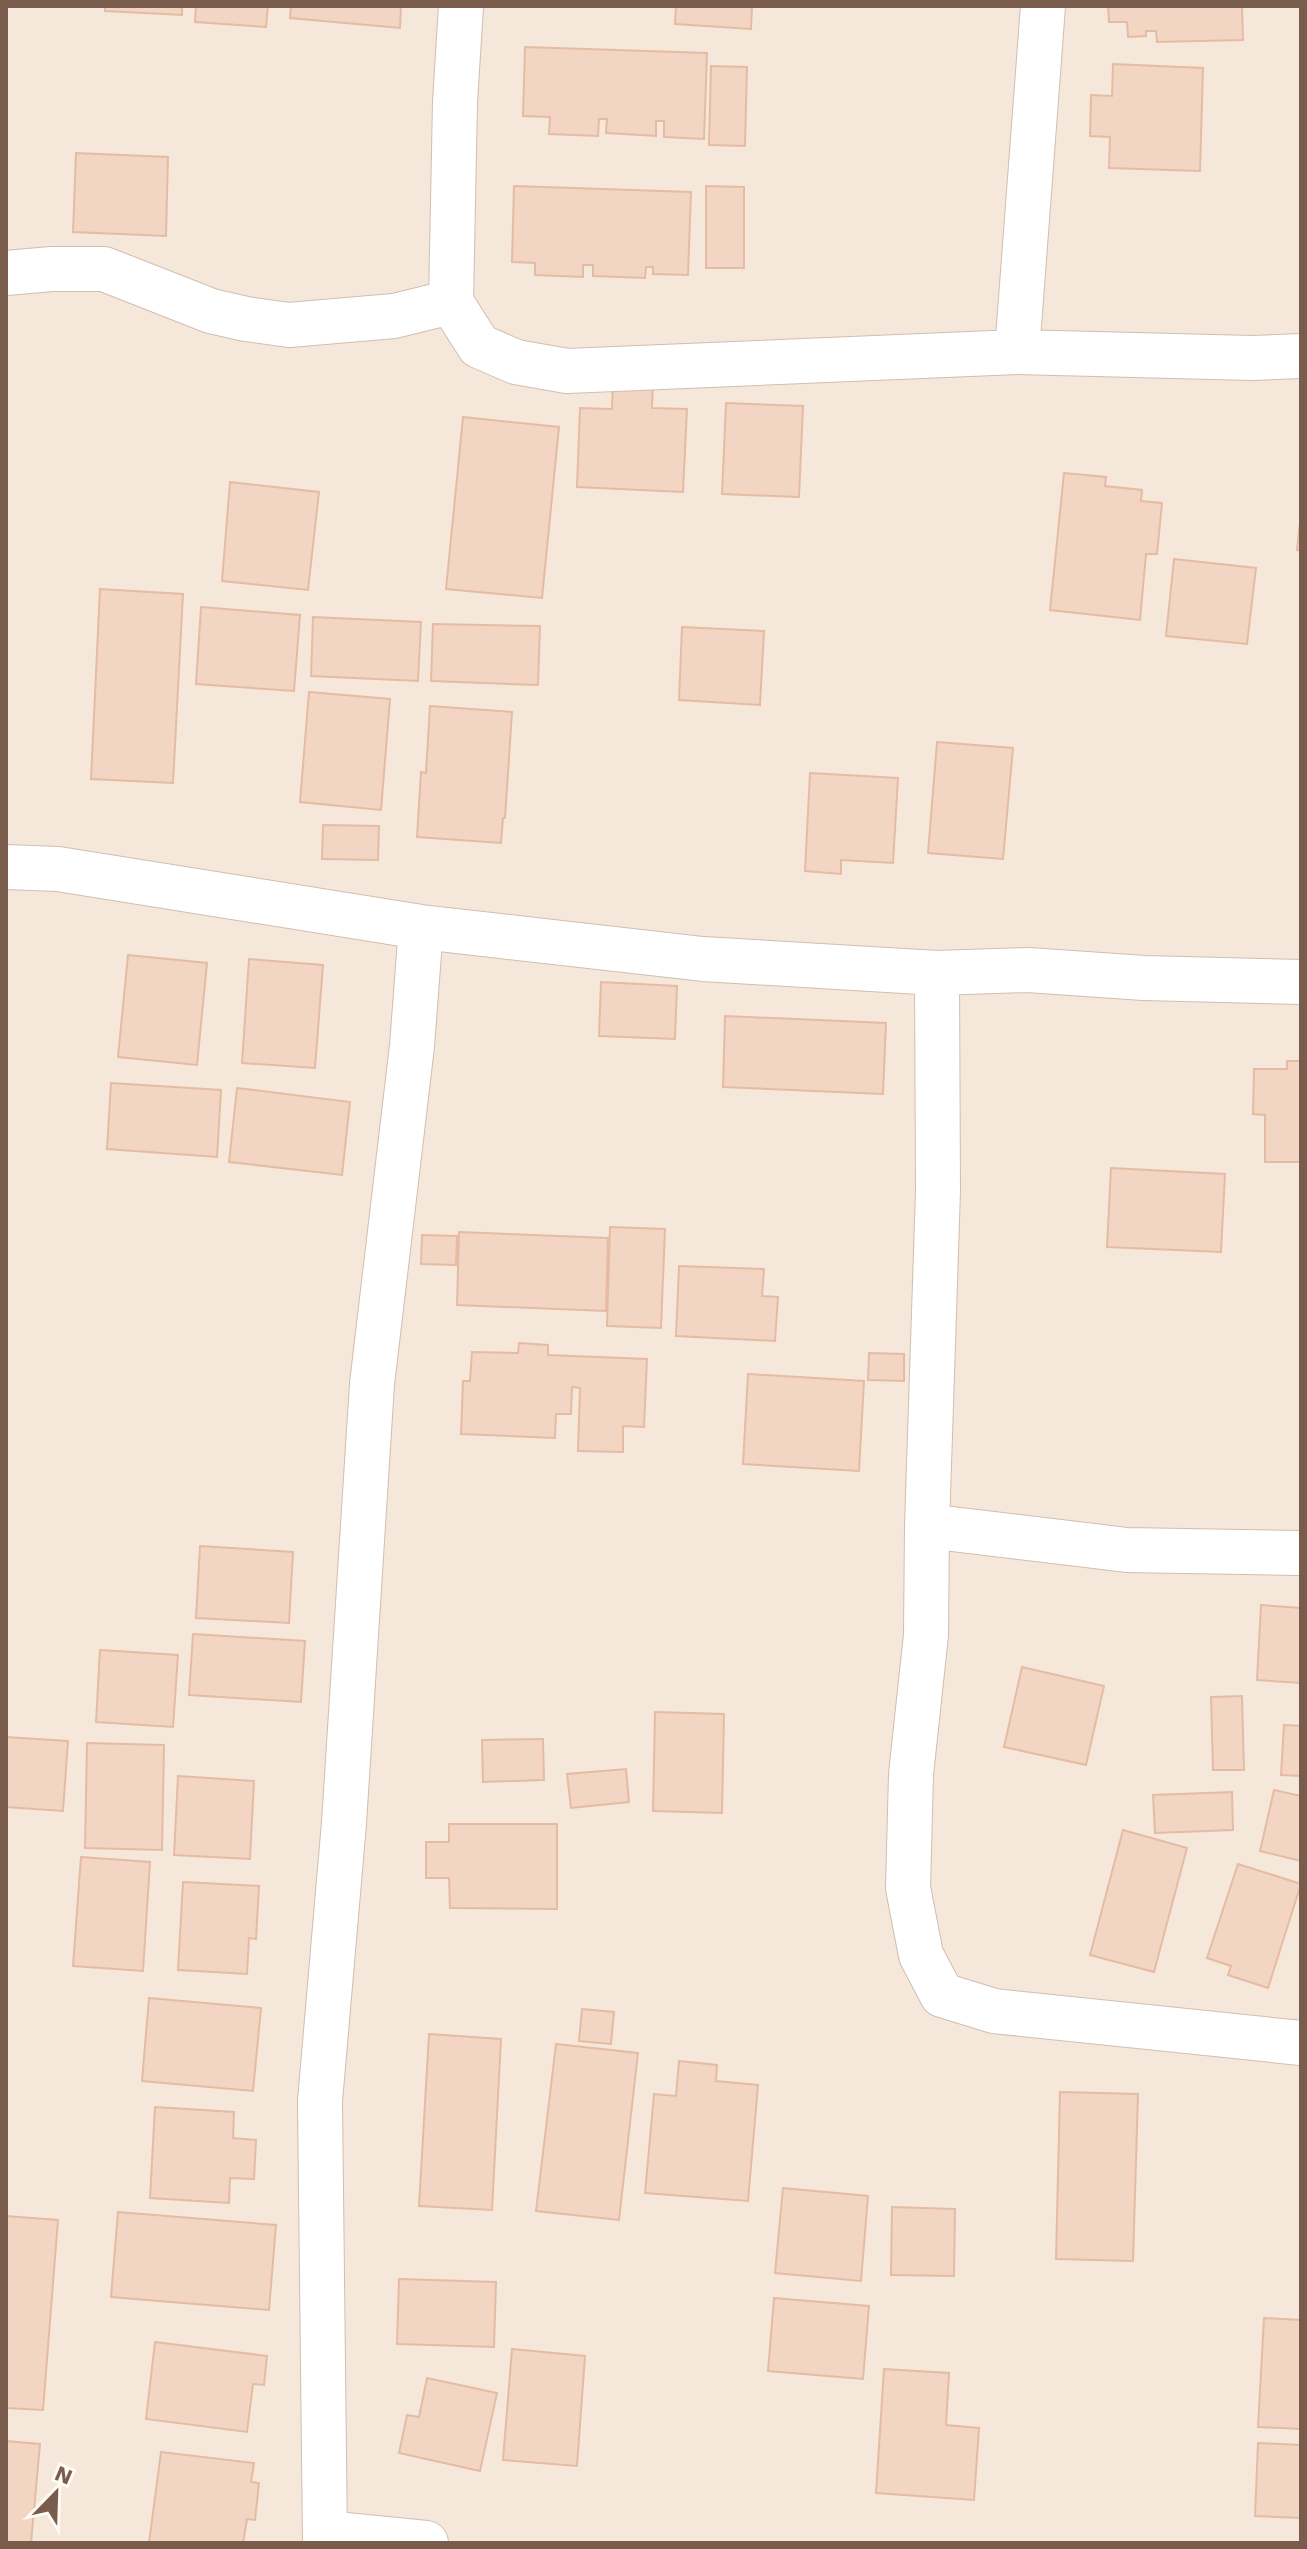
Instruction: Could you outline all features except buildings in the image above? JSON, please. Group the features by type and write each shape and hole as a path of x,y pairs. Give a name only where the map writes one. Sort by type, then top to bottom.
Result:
{"street":[{"path":"461,6 455,102 451,302 479,346 516,362 567,371 1017,352 1252,358 1301,356"},
{"path":"1017,352 1043,6"},
{"path":"6,273 104,269 211,311 289,325 394,316 451,302"},
{"path":"6,867 58,869 421,927 703,959 937,973 1028,970 1144,978 1301,982"},
{"path":"421,927 412,1046 372,1384 344,1823 320,2101 325,2538 426,2543"},
{"path":"937,973 938,1191 926,1635 911,1774 908,1888 921,1955 942,1995 994,2011 1301,2043"},
{"path":"927,1526 1127,1550 1301,1553"}],"shaded area":[{"path":"6,6 1301,6 1301,2543 6,2543"}]}
